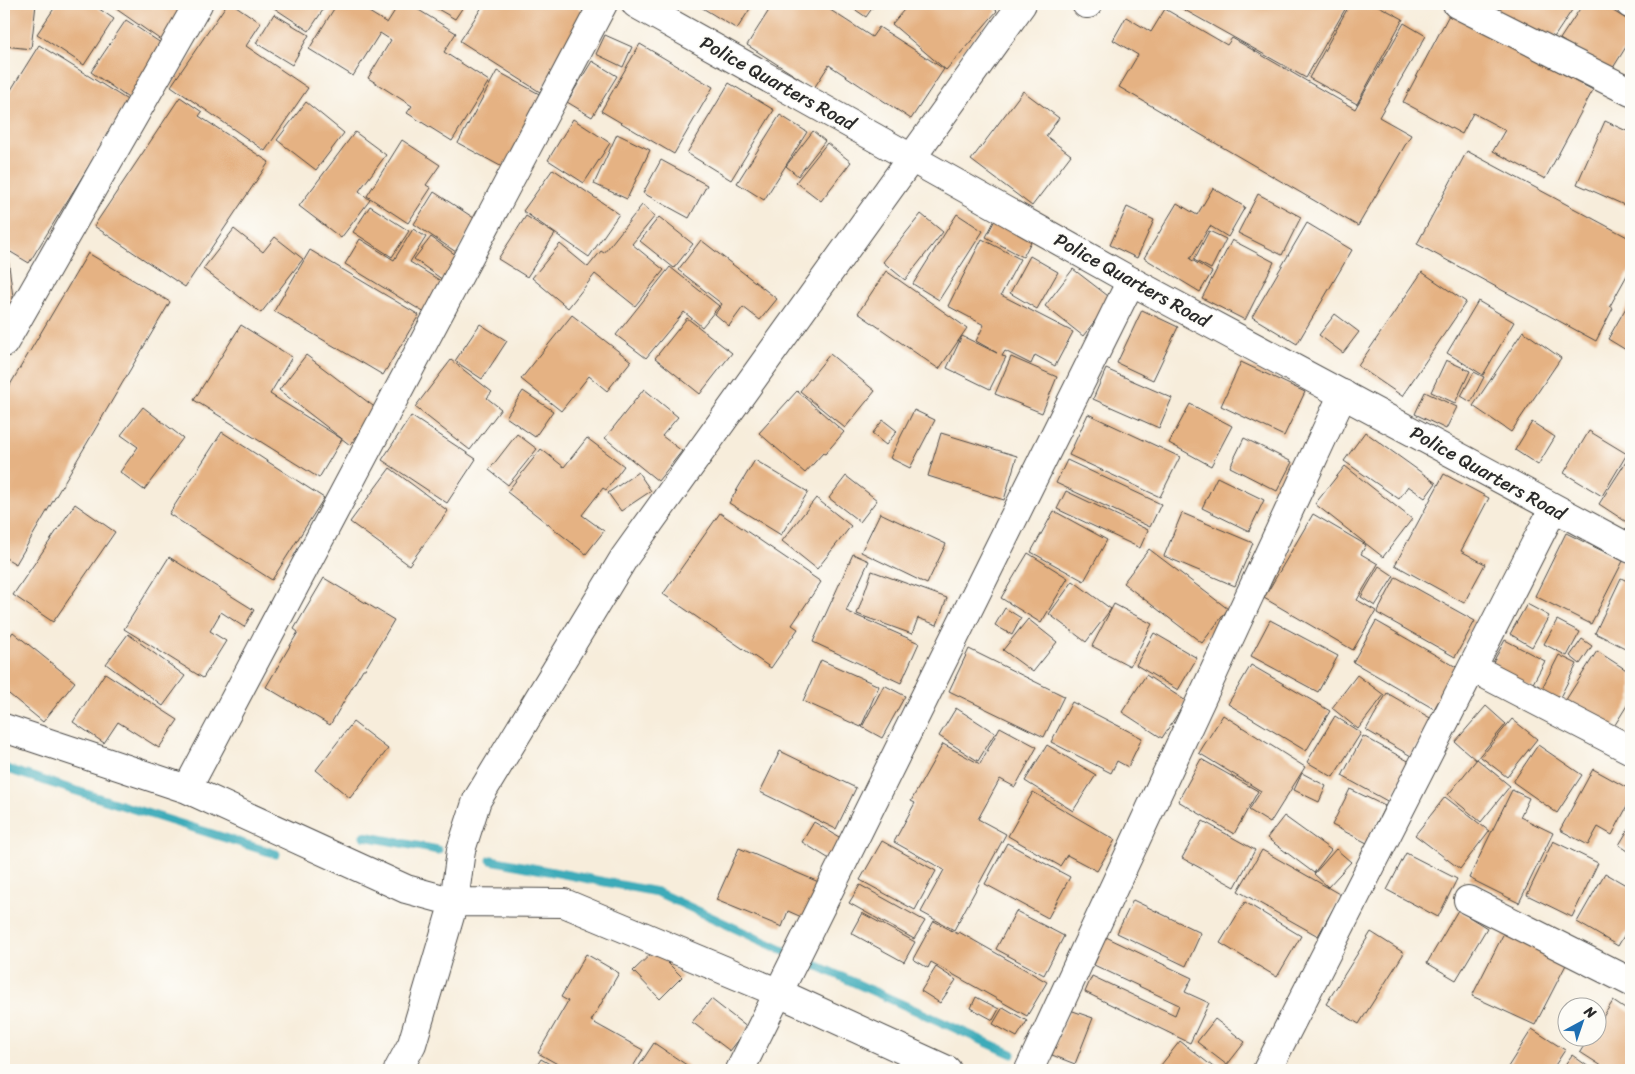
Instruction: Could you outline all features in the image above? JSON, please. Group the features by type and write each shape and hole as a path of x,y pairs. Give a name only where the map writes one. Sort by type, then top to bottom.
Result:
{"street":[{"path":"4,342 198,4"},
{"path":"187,789 603,4"},
{"name":"Police Quarters Road","path":"636,4 1131,281 1631,549"},
{"path":"398,1070 412,1044 454,902 461,850 477,800 624,558 1022,4"},
{"path":"1457,4 1631,92"},
{"path":"740,1070 1131,281"},
{"path":"1029,1070 1343,394"},
{"path":"1266,1070 1554,508"},
{"path":"1473,668 1631,750"},
{"path":"4,728 187,789 406,889 454,902 564,903 779,993 946,1070"},
{"path":"1468,900 1631,982"}],"building":[{"path":"4,4 36,4 31,49 4,46"},
{"path":"57,4 92,4 114,19 84,65 37,34"},
{"path":"109,4 192,4 165,43"},
{"path":"227,4 233,4 261,23 246,46 308,88 265,151 171,86"},
{"path":"268,4 327,4 309,31"},
{"path":"337,4 356,4 387,23 399,4 409,4 456,33 444,52 489,81 452,141 407,113 412,106 368,78 391,40 380,33 353,76 309,49"},
{"path":"429,4 465,4 455,19"},
{"path":"484,4 572,4 590,15 540,92 460,41"},
{"path":"696,4 753,4 737,29"},
{"path":"773,4 821,4 872,37 879,27 944,69 911,119 829,65 814,88 747,45"},
{"path":"847,4 875,4 866,17"},
{"path":"909,4 989,4 997,11 946,70 892,24"},
{"path":"1174,4 1348,4 1306,78"},
{"path":"1350,4 1375,4 1403,19 1357,104 1309,78"},
{"path":"1487,4 1576,4 1549,45"},
{"path":"1583,4 1602,4 1631,22 1631,39 1611,71 1560,39"},
{"path":"1165,9 1227,45 1232,38 1355,109 1404,23 1426,36 1379,117 1411,135 1358,226 1119,87 1138,55 1113,40 1126,17 1151,32"},
{"path":"1450,13 1593,90 1545,179 1493,151 1505,130 1473,113 1462,134 1403,102"},
{"path":"274,14 309,35 292,65 256,43"},
{"path":"126,20 170,49 134,102 91,72"},
{"path":"605,35 632,47 623,67 596,54"},
{"path":"640,44 713,87 674,154 601,111"},
{"path":"39,45 129,101 29,263 4,248 4,101"},
{"path":"592,61 617,76 592,117 567,102"},
{"path":"497,71 543,96 504,168 458,143"},
{"path":"729,83 774,110 731,180 687,153"},
{"path":"1023,91 1059,118 1046,136 1071,155 1032,206 971,160"},
{"path":"180,97 202,112 199,116 269,162 185,287 94,226"},
{"path":"306,102 344,133 316,170 277,140"},
{"path":"780,115 807,132 764,200 737,183"},
{"path":"573,119 610,143 584,183 548,160"},
{"path":"1605,121 1631,133 1631,208 1577,184"},
{"path":"813,131 825,141 798,176 786,166"},
{"path":"355,132 386,155 359,191 370,200 341,238 299,206"},
{"path":"617,134 650,150 627,199 594,184"},
{"path":"402,140 440,165 426,185 431,188 408,223 367,196"},
{"path":"827,143 851,162 821,201 796,182"},
{"path":"1467,151 1631,239 1631,268 1610,306 1613,308 1596,341 1417,244"},
{"path":"661,160 707,185 689,218 643,193"},
{"path":"553,169 619,214 589,257 523,211"},
{"path":"1213,188 1245,207 1228,237 1210,226 1190,259 1212,272 1200,292 1144,258 1177,203 1197,215"},
{"path":"434,192 477,220 456,252 414,224"},
{"path":"1258,194 1301,217 1282,255 1238,233"},
{"path":"642,205 655,216 632,244 664,270 635,306 595,274 568,308 532,278 560,244 588,267 601,251 604,253"},
{"path":"370,206 409,231 392,257 353,232"},
{"path":"1127,207 1154,220 1137,258 1110,245"},
{"path":"921,214 943,232 905,280 883,262"},
{"path":"957,214 983,231 939,300 913,284"},
{"path":"526,216 555,234 527,277 498,259"},
{"path":"997,216 1034,236 1023,257 986,237"},
{"path":"659,217 693,244 674,268 640,241"},
{"path":"1307,223 1352,250 1297,344 1252,317"},
{"path":"234,229 263,252 275,237 303,259 261,313 203,269"},
{"path":"413,229 426,237 410,262 444,283 425,313 345,264 360,239 394,260"},
{"path":"1209,231 1226,239 1211,269 1194,260"},
{"path":"431,237 460,258 443,280 414,259"},
{"path":"982,239 1020,259 1001,295 1073,332 1055,366 1035,355 1031,364 1005,351 1002,356 1006,357 990,389 947,368 962,336 997,353 976,341 984,325 948,306"},
{"path":"701,240 777,299 760,320 743,307 729,326 715,314 722,304 678,270"},
{"path":"1232,240 1274,262 1245,320 1202,298"},
{"path":"310,250 419,315 383,375 274,311"},
{"path":"88,253 170,302 16,564 4,557 4,395"},
{"path":"1030,256 1058,272 1037,309 1010,293"},
{"path":"8,258 14,305 4,306 4,259"},
{"path":"670,267 719,306 702,327 684,312 646,358 616,335"},
{"path":"1073,269 1112,299 1083,336 1045,306"},
{"path":"886,271 967,328 939,369 858,313"},
{"path":"1422,272 1466,302 1402,396 1358,366"},
{"path":"1631,299 1631,353 1608,339"},
{"path":"1478,301 1514,322 1483,375 1447,353"},
{"path":"1142,310 1178,327 1153,380 1117,363"},
{"path":"1335,314 1359,332 1343,353 1319,335"},
{"path":"572,315 631,361 607,391 589,376 561,411 521,379"},
{"path":"687,318 732,353 700,394 655,358"},
{"path":"480,324 507,341 482,379 455,361"},
{"path":"241,325 292,357 270,394 342,439 319,478 194,400"},
{"path":"1523,331 1561,358 1511,432 1473,406"},
{"path":"830,354 875,391 845,428 800,391"},
{"path":"306,355 377,409 350,445 279,390"},
{"path":"1011,357 1057,377 1042,413 995,394"},
{"path":"451,360 492,392 487,398 501,409 470,450 415,407"},
{"path":"1446,360 1470,371 1455,403 1431,392"},
{"path":"1241,362 1305,392 1284,436 1221,406"},
{"path":"1106,369 1172,398 1159,428 1093,399"},
{"path":"1474,372 1484,377 1471,402 1461,396"},
{"path":"644,389 678,417 662,436 682,451 658,481 605,438"},
{"path":"523,391 553,411 535,437 506,417"},
{"path":"797,391 844,432 805,473 759,433"},
{"path":"1425,392 1457,407 1446,429 1415,414"},
{"path":"1190,404 1232,426 1211,466 1169,443"},
{"path":"143,407 183,438 144,490 120,472 138,447 121,435"},
{"path":"914,410 935,420 910,468 890,458"},
{"path":"1088,414 1180,457 1160,497 1069,455"},
{"path":"411,416 476,459 447,503 382,460"},
{"path":"883,420 897,431 886,445 872,434"},
{"path":"1532,422 1555,437 1538,465 1515,450"},
{"path":"1589,431 1627,454 1602,496 1564,473"},
{"path":"222,432 324,498 272,580 169,514"},
{"path":"1365,432 1436,483 1425,498 1408,486 1399,499 1344,461"},
{"path":"941,433 1017,456 1004,500 928,476"},
{"path":"517,434 537,449 508,485 489,470"},
{"path":"587,438 624,466 606,490 603,488 582,515 604,531 586,554 507,492 541,449 564,467"},
{"path":"1244,438 1292,462 1277,491 1230,467"},
{"path":"1631,454 1631,525 1599,504"},
{"path":"755,460 808,492 781,535 729,503"},
{"path":"1067,460 1161,504 1150,527 1056,483"},
{"path":"1345,466 1412,519 1383,557 1315,504"},
{"path":"390,468 448,511 409,565 350,522"},
{"path":"638,472 651,491 621,511 608,493"},
{"path":"1444,474 1489,498 1461,551 1485,564 1464,603 1395,565"},
{"path":"846,476 877,500 860,522 829,498"},
{"path":"1217,477 1264,500 1249,531 1202,508"},
{"path":"1066,491 1148,530 1140,548 1057,509"},
{"path":"816,498 851,526 817,569 782,541"},
{"path":"75,504 115,532 53,622 13,595"},
{"path":"1054,511 1107,540 1084,581 1031,552"},
{"path":"720,513 821,582 792,625 798,629 771,668 663,594"},
{"path":"880,513 946,544 927,584 861,552"},
{"path":"1182,513 1253,543 1235,586 1164,556"},
{"path":"1313,514 1366,545 1361,554 1378,564 1357,600 1376,611 1353,650 1264,598"},
{"path":"1566,533 1623,561 1591,624 1535,596"},
{"path":"1149,549 1228,609 1202,643 1123,583"},
{"path":"1028,553 1068,578 1041,623 1001,598"},
{"path":"853,554 869,561 846,611 919,643 901,683 813,642"},
{"path":"169,557 254,610 244,627 221,612 210,631 226,641 203,678 124,629"},
{"path":"1379,566 1394,576 1375,606 1361,597"},
{"path":"872,571 947,598 937,625 918,618 912,634 857,614"},
{"path":"1396,577 1475,621 1455,657 1377,613"},
{"path":"324,578 394,620 330,725 266,687 298,632 294,629"},
{"path":"1621,578 1631,583 1631,651 1595,633"},
{"path":"1073,581 1111,609 1086,642 1049,614"},
{"path":"1114,604 1152,624 1130,666 1092,646"},
{"path":"1527,604 1549,616 1532,647 1510,634"},
{"path":"1005,608 1021,618 1012,635 995,625"},
{"path":"1028,619 1057,642 1033,672 1003,650"},
{"path":"1270,620 1338,656 1318,692 1251,656"},
{"path":"1557,620 1580,632 1567,656 1544,644"},
{"path":"1376,621 1458,668 1434,709 1353,662"},
{"path":"13,632 75,682 43,722 4,690 4,644"},
{"path":"1154,633 1197,658 1178,690 1136,665"},
{"path":"128,634 185,676 163,706 106,664"},
{"path":"1582,639 1592,646 1580,664 1570,656"},
{"path":"1505,640 1545,661 1531,687 1491,666"},
{"path":"969,649 1064,696 1044,737 949,691"},
{"path":"1597,651 1631,673 1631,699 1608,736 1562,706"},
{"path":"1559,655 1577,664 1556,705 1538,696"},
{"path":"821,660 879,686 861,727 803,701"},
{"path":"1251,665 1330,711 1306,751 1228,704"},
{"path":"105,673 178,720 159,748 118,722 104,743 73,722"},
{"path":"1146,675 1186,701 1162,738 1122,712"},
{"path":"1357,675 1384,695 1358,729 1332,708"},
{"path":"884,685 905,696 882,738 862,727"},
{"path":"1387,693 1432,719 1411,756 1366,730"},
{"path":"1072,702 1142,738 1128,767 1117,761 1111,773 1051,742"},
{"path":"1486,706 1506,724 1476,760 1455,742"},
{"path":"956,708 995,733 978,761 939,736"},
{"path":"1223,715 1305,767 1270,823 1249,810 1261,791 1199,753"},
{"path":"1335,716 1361,733 1333,777 1307,762"},
{"path":"1512,719 1537,739 1507,777 1481,757"},
{"path":"353,722 388,749 350,798 316,770"},
{"path":"1000,727 1037,747 1015,787 1000,779 978,819 1006,834 954,930 921,912 944,870 894,842 915,803 911,801 943,744 980,764"},
{"path":"1363,736 1410,762 1389,802 1342,776"},
{"path":"1047,745 1096,775 1073,811 1025,781"},
{"path":"1538,745 1582,775 1557,813 1513,782"},
{"path":"780,751 856,788 836,829 760,792"},
{"path":"1201,759 1258,791 1234,834 1178,801"},
{"path":"1477,759 1510,786 1481,822 1448,795"},
{"path":"1593,769 1631,790 1631,799 1612,835 1598,827 1588,845 1560,830"},
{"path":"1302,773 1326,786 1319,802 1294,790"},
{"path":"1350,789 1385,806 1367,843 1332,825"},
{"path":"1512,790 1529,798 1520,817 1553,833 1519,903 1469,878"},
{"path":"1033,792 1115,840 1097,871 1067,855 1060,866 1008,836"},
{"path":"1445,797 1489,831 1460,869 1415,835"},
{"path":"1284,816 1331,850 1314,873 1267,838"},
{"path":"1203,821 1255,850 1235,887 1182,858"},
{"path":"814,822 849,843 836,863 802,842"},
{"path":"1631,825 1631,853 1619,845"},
{"path":"882,841 936,871 915,910 860,880"},
{"path":"1553,841 1598,863 1572,917 1527,895"},
{"path":"1007,843 1070,877 1048,918 985,884"},
{"path":"739,848 821,883 806,919 788,911 782,927 716,900"},
{"path":"1336,849 1351,862 1328,887 1314,874"},
{"path":"1262,850 1341,895 1318,936 1238,891"},
{"path":"1406,853 1457,879 1438,917 1387,890"},
{"path":"1605,873 1631,888 1631,924 1618,946 1577,922"},
{"path":"860,885 925,921 914,939 849,903"},
{"path":"1133,900 1201,933 1186,966 1117,933"},
{"path":"1245,902 1301,936 1277,977 1220,943"},
{"path":"1458,910 1487,928 1456,980 1427,963"},
{"path":"1016,911 1064,936 1044,975 996,949"},
{"path":"862,913 915,942 904,962 851,933"},
{"path":"934,921 958,934 959,932 1047,982 1027,1016 931,962 928,968 913,959"},
{"path":"1509,923 1571,955 1535,1025 1472,996"},
{"path":"1371,932 1404,953 1359,1024 1326,1004"},
{"path":"1106,937 1192,978 1185,992 1209,1003 1190,1043 1085,992 1092,976 1175,1015 1179,1005 1094,965"},
{"path":"655,950 682,977 660,999 633,971"},
{"path":"586,954 619,973 591,1021 643,1050 631,1070 568,1070 538,1053 568,1001 561,997"},
{"path":"936,967 956,980 940,1003 921,991"},
{"path":"976,997 999,1009 993,1020 971,1008"},
{"path":"711,999 748,1028 730,1051 692,1022"},
{"path":"1613,1001 1631,1013 1631,1070 1608,1070 1580,1052 1584,1046 1608,1046 1608,1009"},
{"path":"1003,1007 1027,1021 1017,1037 993,1024"},
{"path":"1070,1010 1093,1018 1075,1064 1052,1055"},
{"path":"1215,1019 1245,1042 1227,1065 1197,1042"},
{"path":"1532,1029 1565,1050 1552,1070 1506,1070"},
{"path":"1180,1041 1217,1070 1157,1070"},
{"path":"654,1043 694,1070 636,1070"},
{"path":"1572,1055 1593,1070 1561,1070"},
{"path":"541,1059 560,1070 534,1070"}],"waterway":[{"path":"4,768 276,854"},
{"path":"364,836 438,850"},
{"path":"491,860 657,892 784,951"},
{"path":"811,963 1012,1054"}]}
